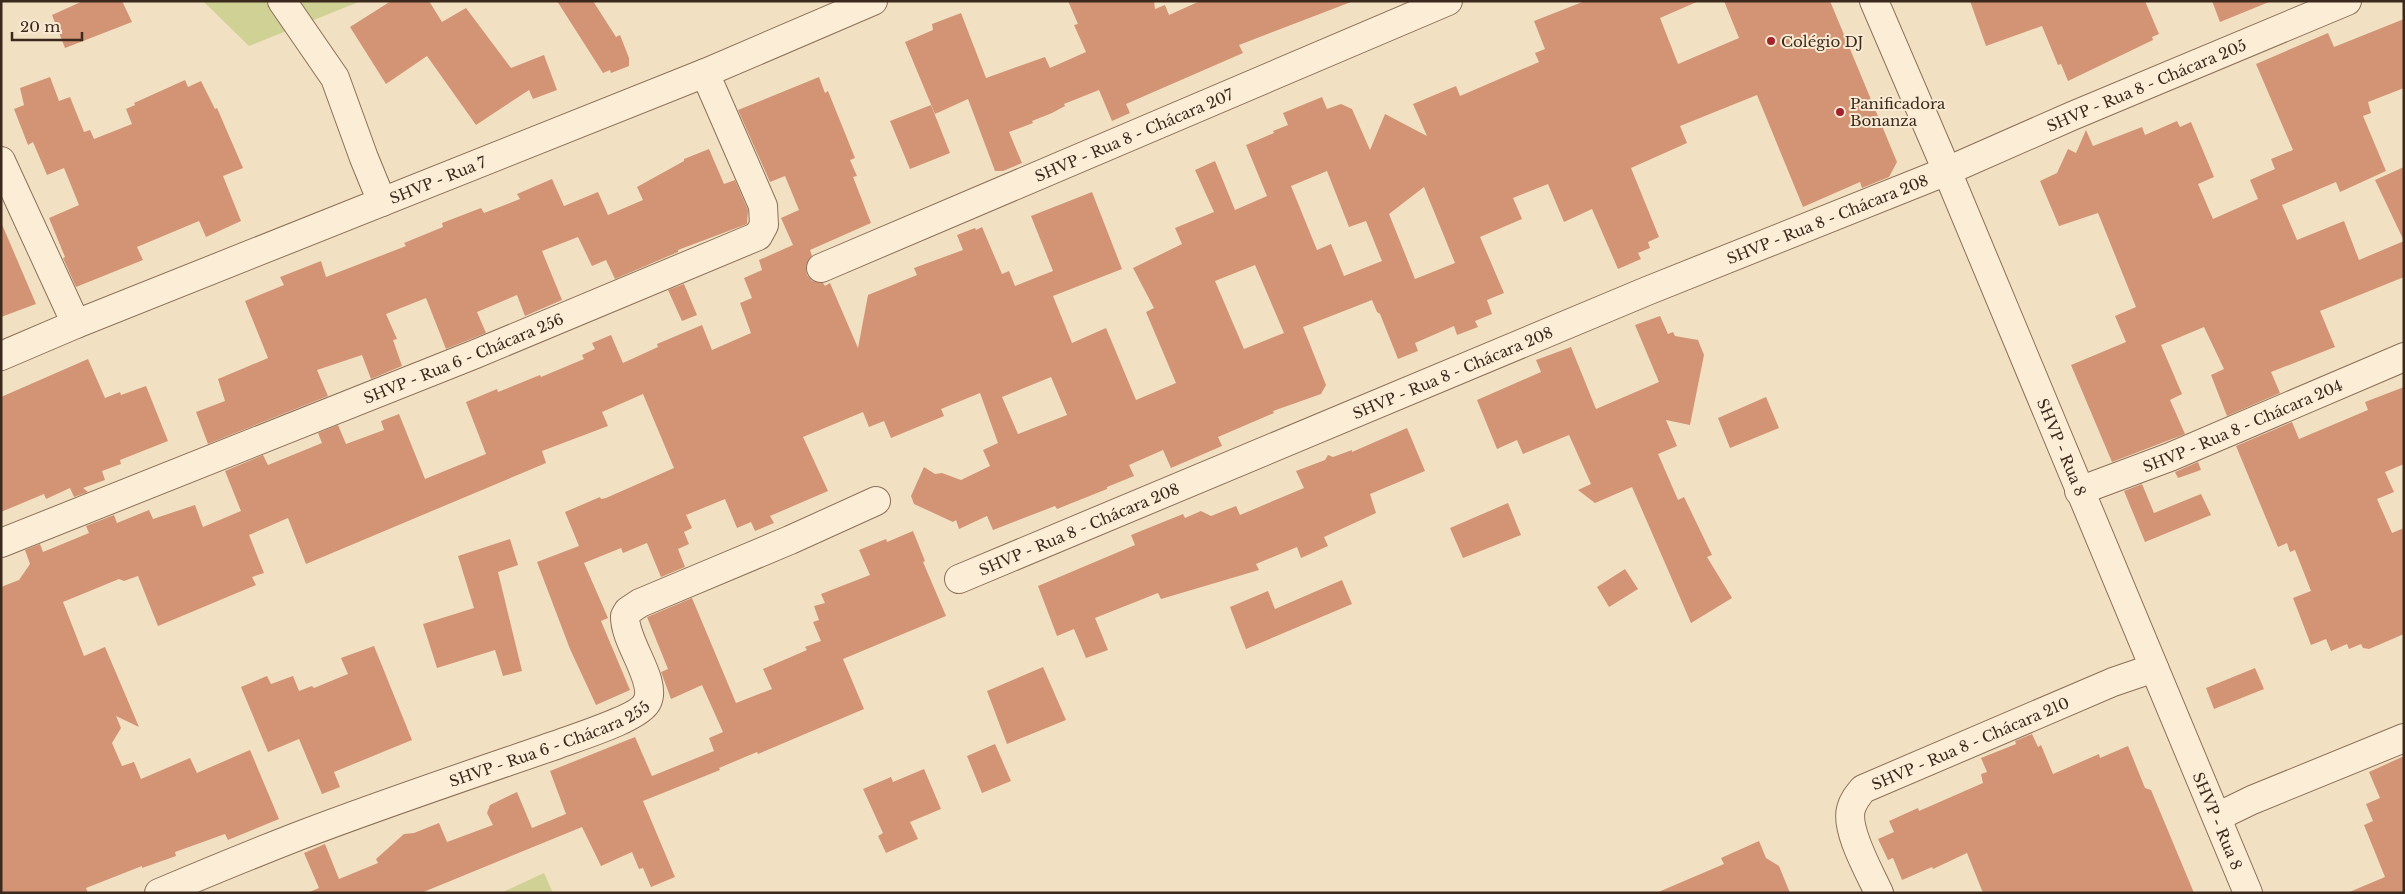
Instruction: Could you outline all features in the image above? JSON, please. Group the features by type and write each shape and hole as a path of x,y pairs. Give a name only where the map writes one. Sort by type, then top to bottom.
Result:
{"street":[{"path":"282,1 335,78 382,202"},
{"name":"SHVP - Rua 7","path":"1,356 76,324 705,73 873,1"},
{"name":"SHVP - Rua 8 - Chácara 207","path":"821,268 1448,1"},
{"name":"SHVP - Rua 8","path":"1874,1 1947,171 2248,893"},
{"name":"SHVP - Rua 8 - Chácara 205","path":"1947,171 2072,116 2347,1"},
{"name":"SHVP - Rua 6 - Chácara 256","path":"1,543 473,355 722,253 758,236 764,225 763,206 705,73"},
{"path":"1,161 76,324"},
{"name":"SHVP - Rua 8 - Chácara 208","path":"959,579 1647,291 1947,171"},
{"name":"SHVP - Rua 8 - Chácara 204","path":"2079,491 2170,457 2404,357"},
{"name":"SHVP - Rua 6 - Chácara 255","path":"159,893 295,837 586,734 637,713 648,702 650,693 646,678 628,636 625,616 628,611 640,603 790,540 876,501"},
{"name":"SHVP - Rua 8 - Chácara 210","path":"1879,893 1859,850 1850,820 1855,800 1864,789 2113,682 2154,668"},
{"path":"2217,817 2252,800 2404,738"}],"green space":[{"path":"203,1 361,1 249,46"},
{"path":"544,873 553,893 501,893"}],"building":[{"path":"83,1 122,1 132,22 65,48 52,15"},
{"path":"391,1 429,1 442,22 466,8 511,68 544,55 557,90 533,99 529,90 476,125 427,56 386,84 350,27"},
{"path":"557,1 593,1 616,37 620,35 629,58 629,66 611,73 610,70 603,73"},
{"path":"1068,1 1154,1 1155,9 1165,5 1169,15 1200,1 1351,2 1239,45 1243,53 1126,104 1130,113 1112,121 1099,90 1064,104 1065,106 1052,113 1032,121 1033,123 1009,132 1022,163 1003,171 995,171 968,99 935,114 905,42 933,30 932,24 961,13 986,78 1045,57 1050,68 1086,52 1074,25 1078,24"},
{"path":"1585,1 1699,1 1660,18 1678,64 1739,38 1724,1 1830,1 1897,162 1889,177 1862,188 1860,182 1803,207 1757,95 1680,126 1687,143 1631,168 1659,237 1648,242 1650,248 1638,253 1641,259 1618,269 1592,209 1564,222 1548,184 1513,198 1522,219 1480,237 1504,293 1487,300 1492,314 1475,321 1478,327 1457,335 1454,326 1415,343 1418,351 1398,359 1380,314 1377,312 1372,300 1303,327 1326,385 1321,394 1273,411 1274,413 1218,437 1222,446 1171,468 1163,450 1129,465 1134,476 1107,487 1107,489 1057,509 1055,506 993,530 987,516 959,529 956,520 953,522 914,504 911,496 924,467 935,474 942,473 961,480 990,466 983,450 998,443 980,393 941,409 944,416 891,438 884,421 869,427 863,412 803,437 828,491 770,516 774,523 755,531 751,522 737,528 725,499 686,515 692,528 684,532 689,544 678,549 685,567 661,577 647,543 623,553 621,548 584,563 608,618 601,621 630,690 596,705 570,649 537,562 579,546 565,512 600,497 601,499 606,498 674,468 643,394 602,412 608,426 542,451 546,463 306,564 288,518 249,535 264,573 252,577 256,585 158,626 138,576 124,581 119,579 63,602 84,656 105,647 139,727 116,716 121,728 112,743 122,766 134,762 141,779 190,758 197,773 250,750 279,819 228,840 225,834 175,852 176,856 142,868 142,866 86,888 88,893 1,893 1,587 19,580 30,564 25,550 40,544 43,552 89,533 86,526 114,515 117,523 149,510 153,519 195,505 203,527 241,511 225,471 263,455 268,465 322,443 318,433 338,425 346,444 384,430 381,421 399,414 425,479 486,454 466,402 497,389 498,392 540,375 541,377 584,359 582,355 595,349 592,343 611,335 623,363 658,347 657,344 702,325 712,350 751,333 740,303 752,298 744,278 762,270 759,260 793,245 781,218 799,210 785,176 770,182 738,110 819,77 825,93 828,91 855,158 850,160 857,176 853,177 871,223 810,250 812,256 806,267 807,275 812,281 823,283 825,286 830,283 858,348 868,295 917,275 914,268 963,250 957,235 982,227 1002,274 1009,271 1015,286 1053,271 1031,216 1092,192 1122,269 1053,296 1072,343 1106,328 1136,400 1176,383 1146,312 1154,308 1133,268 1182,244 1175,228 1214,212 1195,170 1215,161 1235,210 1267,196 1246,145 1288,125 1283,113 1322,97 1327,109 1341,104 1352,109 1370,150 1385,114 1427,136 1413,104 1456,86 1460,96 1539,62 1535,53 1545,49 1534,21","holes":["1327,171 1349,227 1366,221 1382,261 1344,276 1331,244 1317,250 1291,186","1424,187 1455,263 1415,279 1389,214","1255,265 1284,333 1244,349 1215,281","1051,377 1067,415 1018,434 1002,397"]},
{"path":"1970,1 2145,1 2159,34 2152,37 2153,40 2068,81 2061,64 2058,65 2042,26 1986,46"},
{"path":"2212,1 2269,1 2269,2 2220,22"},
{"path":"2404,19 2404,88 2368,102 2371,113 2363,116 2386,171 2340,192 2336,182 2282,205 2297,240 2344,221 2359,260 2404,241 2404,277 2320,311 2335,347 2271,372 2280,393 2227,416 2211,375 2224,369 2204,327 2161,345 2182,394 2170,400 2185,434 2112,462 2071,365 2126,342 2115,316 2136,307 2098,213 2059,226 2040,181 2057,173 2068,149 2076,153 2086,130 2093,146 2142,127 2145,135 2177,121 2180,127 2191,122 2214,177 2198,184 2213,219 2258,199 2250,180 2275,169 2271,159 2293,150 2256,64 2328,33 2334,47"},
{"path":"50,77 59,101 70,97 84,132 90,130 94,139 132,124 126,109 135,105 134,103 185,80 188,87 201,81 215,109 217,108 243,168 223,176 241,221 206,237 199,221 137,247 143,260 76,287 63,258 65,257 49,218 79,205 64,168 47,175 33,142 28,145 14,109 24,105 20,88"},
{"path":"931,105 950,153 910,169 890,121"},
{"path":"709,149 724,184 735,180 748,210 747,224 678,250 678,252 615,279 606,260 592,266 578,237 542,251 562,300 525,316 517,295 477,312 486,333 446,349 426,298 386,314 397,339 393,340 402,366 371,379 362,355 317,370 328,396 208,444 196,412 225,401 218,379 268,358 245,301 284,285 280,277 321,261 326,277 406,246 404,243 443,227 442,223 481,208 484,213 520,199 517,194 552,179 564,206 598,192 608,215 643,200 637,187 684,161 684,159"},
{"path":"2404,167 2404,241 2375,180"},
{"path":"1,222 36,304 1,317"},
{"path":"684,284 697,315 682,321 668,290"},
{"path":"1660,316 1668,334 1673,332 1675,336 1698,340 1704,355 1690,425 1666,420 1677,446 1658,454 1678,500 1684,497 1712,555 1707,557 1732,598 1691,623 1632,487 1595,503 1578,490 1591,484 1569,435 1523,454 1517,440 1497,449 1477,400 1541,372 1536,360 1571,347 1596,409 1659,382 1635,325"},
{"path":"88,359 105,398 120,392 121,395 146,386 168,441 120,460 121,464 102,471 105,480 83,488 88,492 74,497 70,488 46,499 44,494 1,512 1,397"},
{"path":"2404,387 2404,464 2385,472 2394,492 2377,499 2392,533 2404,528 2404,634 2369,649 2363,648 2361,644 2349,649 2347,644 2331,651 2326,639 2311,645 2293,598 2311,591 2295,550 2290,552 2287,543 2278,547 2236,446 2292,422 2299,439 2368,410 2365,402"},
{"path":"1766,397 1779,428 1730,448 1718,418"},
{"path":"1407,428 1425,471 1370,494 1376,513 1324,537 1328,546 1301,558 1297,547 1256,564 1259,570 1161,599 1158,593 1095,618 1108,650 1086,658 1074,629 1057,636 1038,586 1135,545 1131,535 1183,514 1185,518 1201,511 1211,516 1236,506 1240,515 1304,488 1296,471 1325,460 1328,455 1333,457 1352,450 1352,452"},
{"path":"2198,462 2201,470 2178,478 2175,472"},
{"path":"2142,484 2154,513 2201,494 2211,515 2145,542 2124,491"},
{"path":"1508,503 1521,535 1463,558 1450,528"},
{"path":"913,531 925,561 923,562 946,616 843,659 864,709 643,801 675,877 651,887 643,868 639,869 632,852 601,866 582,827 421,893 307,893 319,888 304,853 325,844 339,879 378,863 376,859 404,834 414,833 439,823 447,842 493,825 487,813 490,805 517,792 532,828 566,814 550,771 635,737 652,776 714,751 709,738 723,732 702,685 671,699 661,672 668,669 647,617 692,598 736,703 772,689 763,669 807,650 805,647 821,641 813,622 819,620 814,606 825,603 821,594 870,575 859,550 886,539 887,542"},
{"path":"510,539 518,565 498,572 522,671 503,676 495,650 437,668 423,624 474,608 458,556"},
{"path":"1625,569 1638,589 1609,607 1597,587"},
{"path":"1342,580 1352,604 1246,649 1230,607 1268,591 1275,609"},
{"path":"374,646 412,740 334,772 340,787 322,794 299,739 268,752 241,687 267,676 271,684 293,676 299,691 312,686 314,688 348,674 341,658"},
{"path":"1043,667 1066,720 1007,744 987,691"},
{"path":"2255,668 2264,689 2214,709 2206,688"},
{"path":"2032,734 2038,747 2041,745 2053,774 2099,754 2100,758 2128,746 2145,788 2151,790 2194,893 1983,893 1967,853 1933,869 1932,867 1902,880 1893,858 1888,860 1878,839 1894,832 1889,821 1918,808 1919,811 1983,783 1981,774 1987,772 1981,758 2016,744 2015,741"},
{"path":"995,744 1011,781 982,793 967,756"},
{"path":"2404,756 2404,893 2347,893 2385,877 2364,825 2373,821 2366,804 2380,798 2369,772"},
{"path":"924,769 941,809 910,822 918,839 886,853 878,836 883,833 863,789 891,777 893,782"},
{"path":"1759,841 1766,858 1779,866 1790,893 1656,893 1724,864 1721,858"}],"place":[{"name":"Colégio DJ","path":"1771,41"},
{"name":"Panificadora Bonanza","path":"1840,112"}]}
